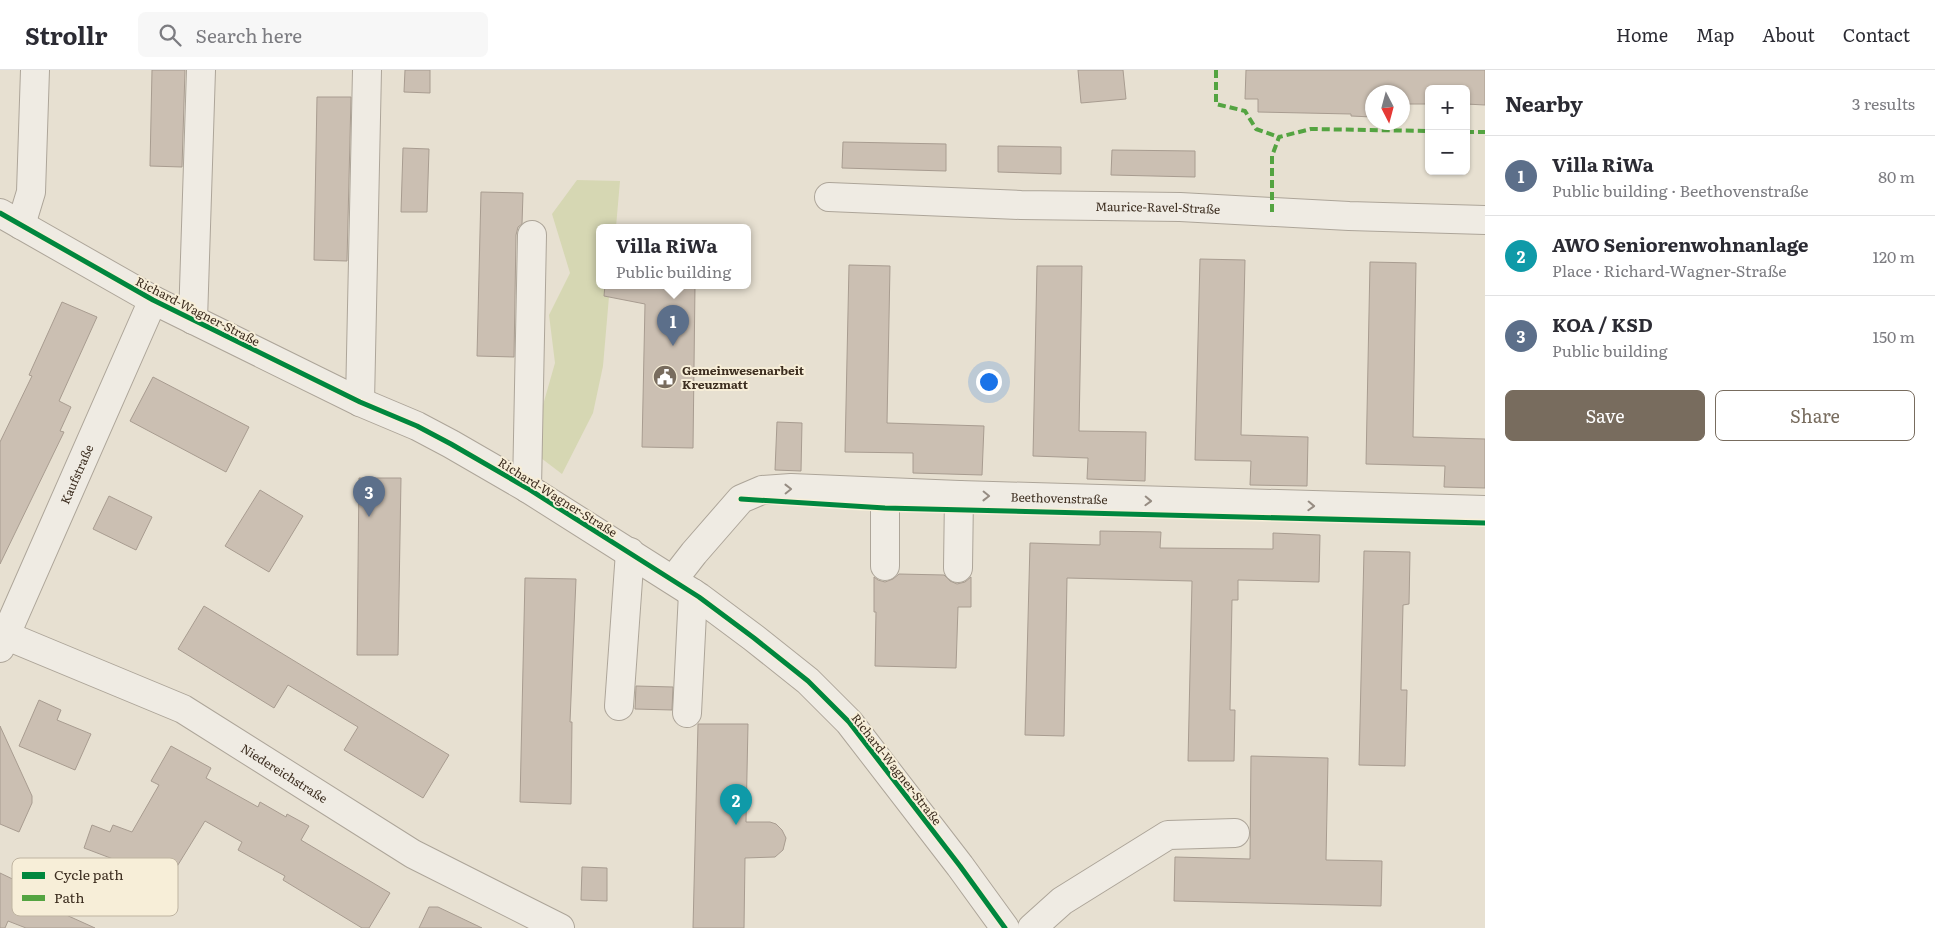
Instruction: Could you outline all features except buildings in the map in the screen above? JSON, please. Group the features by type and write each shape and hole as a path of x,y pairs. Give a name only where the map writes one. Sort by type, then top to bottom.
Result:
{"street":[{"path":"10,219 31,192 35,70"},
{"path":"193,320 202,70"},
{"path":"360,402 367,70"},
{"name":"Maurice-Ravel-Straße","path":"829,197 1021,205 1180,207 1349,216 1485,220"},
{"name":"Richard-Wagner-Straße","path":"10,219 153,300 360,402 417,426 527,488 683,587 754,638 808,681 849,722 960,866 1005,928"},
{"path":"527,488 532,235"},
{"name":"Kaufstraße","path":"2,639 153,300"},
{"name":"Beethovenstraße","path":"683,587 694,553 741,488 762,490 791,488 959,496 1485,510"},
{"path":"885,493 885,566"},
{"path":"958,568 959,496"},
{"path":"619,706 630,552"},
{"path":"683,587 687,713"},
{"name":"Niedereichstraße","path":"2,639 183,709 413,854 560,928"},
{"path":"1032,928 1062,901 1168,835 1235,833"}],"green space":[{"path":"577,180 620,181 616,224 596,224 596,289 610,289 603,366 593,413 562,474 541,458 537,426 555,363 549,315 570,273 552,214"}],"marked path":[{"path":"1216,70 1216,104 1245,111 1256,129 1279,137"},
{"path":"1272,212 1272,156 1279,137 1311,129 1425,131"},
{"path":"1470,132 1485,132"}],"cycle path":[{"path":"0,213 153,300 360,402 417,426 451,444 527,488 699,597 808,681 849,722 960,866 1005,928"},
{"path":"741,499 885,508 1485,523"}],"place":[{"name":"Villa RiWa","path":"673,346"},
{"name":"Gemeinwesenarbeit Kreuzmatt","path":"665,377"},
{"name":"KOA / KSD","path":"369,517"},
{"name":"AWO Seniorenwohnanlage","path":"736,825"}]}
